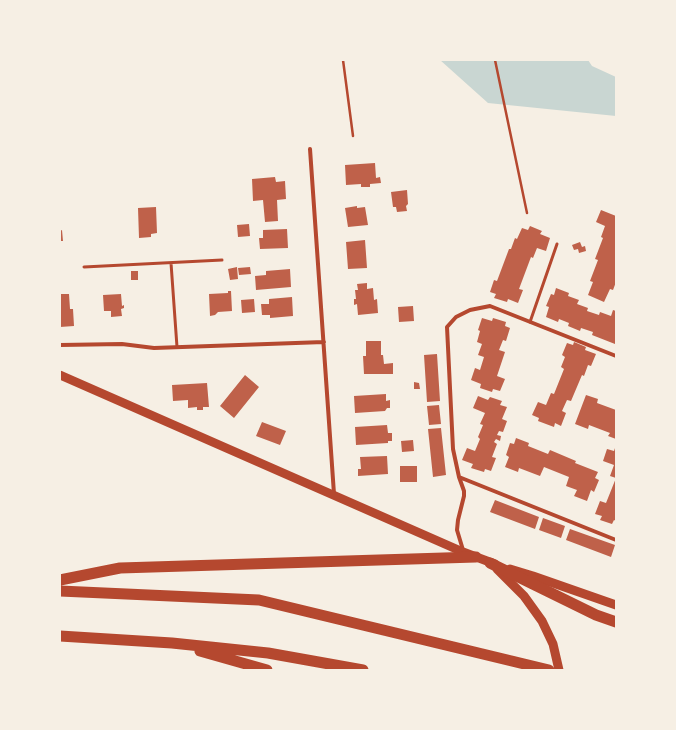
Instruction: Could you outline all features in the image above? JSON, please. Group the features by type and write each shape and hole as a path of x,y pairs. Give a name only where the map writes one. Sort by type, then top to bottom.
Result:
{"highway":[{"path":"60,580 120,568 476,557"},
{"path":"490,563 596,615 616,622"},
{"path":"60,591 259,600 549,670"},
{"path":"60,636 172,643 268,653 363,670"},
{"path":"172,643 267,670"}],"main road":[{"path":"60,375 463,552 490,563 534,576 616,605"},
{"path":"490,563 520,592 542,621 553,644 559,670"}],"street":[{"path":"310,149 334,495"},
{"path":"463,552 457,530 464,496 453,449 446,327 456,317 470,310 490,306 616,356"},
{"path":"60,345 122,344 154,348 324,342"},
{"path":"459,477 616,540"}],"lane":[{"path":"530,322 557,244"},
{"path":"84,267 222,260"},
{"path":"171,263 177,347"}],"path":[{"path":"343,60 353,136"},
{"path":"495,60 527,213"}],"shaded area":[{"path":"440,60 588,60 592,66 616,77 616,116 488,103"}],"building":[{"path":"375,163 376,178 380,177 381,183 370,184 370,187 361,187 361,184 346,185 345,165"},
{"path":"275,177 276,182 285,181 286,199 277,200 278,221 265,222 263,200 253,201 252,179"},
{"path":"407,190 407,211 397,212 396,207 393,207 391,192"},
{"path":"357,206 357,208 365,207 368,225 348,227 345,208"},
{"path":"156,207 157,233 151,234 151,237 139,238 138,208"},
{"path":"601,210 616,216 616,282 613,290 610,289 604,302 588,295 593,282 590,281 598,260 595,259 603,238 601,237 605,226 596,222"},
{"path":"249,224 250,236 238,237 237,225"},
{"path":"530,226 542,231 540,234 550,238 546,251 537,248 533,258 531,257 519,289 523,290 518,303 508,299 507,302 494,298 496,294 490,292 494,280 497,281 509,249 511,249 515,238 517,239 522,228 528,230"},
{"path":"287,229 288,248 260,249 259,238 263,238 263,230"},
{"path":"62,230 63,241 60,241 60,231"},
{"path":"365,240 367,268 348,269 346,242"},
{"path":"580,242 582,247 585,246 586,251 579,253 578,249 574,250 572,245"},
{"path":"237,267 238,279 230,280 228,269"},
{"path":"250,267 251,274 239,275 238,268"},
{"path":"290,269 291,287 256,290 255,276 266,275 266,271"},
{"path":"131,271 138,271 138,280 131,280"},
{"path":"367,283 367,289 373,288 374,300 377,299 378,313 358,315 357,304 354,305 354,299 356,299 355,290 358,290 357,284"},
{"path":"556,288 569,293 568,296 579,300 577,304 588,308 587,311 599,315 600,312 611,316 613,310 616,311 615,344 592,335 593,332 581,328 580,331 568,326 569,323 559,319 558,322 546,317 549,307 546,306 551,294 554,295"},
{"path":"228,291 231,291 232,311 218,312 215,315 210,316 209,294 228,293"},
{"path":"60,294 69,294 70,309 73,309 74,326 60,327"},
{"path":"121,294 122,306 124,305 124,308 121,309 122,316 111,317 111,311 104,311 103,295"},
{"path":"292,297 293,316 270,318 270,315 262,315 261,304 269,304 269,299"},
{"path":"254,299 255,312 242,313 241,300"},
{"path":"413,306 414,321 399,322 398,307"},
{"path":"482,318 492,321 493,318 506,322 505,326 510,328 506,341 503,340 499,350 505,352 497,376 505,379 500,391 493,389 492,392 480,388 481,384 471,380 475,368 480,370 484,357 478,355 482,344 477,342 480,331 478,330"},
{"path":"366,341 381,341 381,355 383,355 384,364 393,363 393,374 364,374 363,356 366,356"},
{"path":"574,342 586,347 585,350 596,354 591,366 588,365 584,376 582,375 571,401 567,400 562,411 566,413 561,426 555,423 554,427 538,421 539,418 532,415 538,402 546,405 551,393 554,394 564,369 561,367 565,357 562,355 567,343 573,345"},
{"path":"437,354 440,401 427,402 424,355"},
{"path":"245,375 259,387 234,418 220,406"},
{"path":"414,382 419,383 420,389 414,389"},
{"path":"207,383 209,407 203,407 203,410 197,410 197,407 188,408 188,400 173,401 172,385"},
{"path":"386,394 386,401 390,400 390,408 387,408 385,411 355,413 354,396"},
{"path":"586,395 598,399 597,403 616,410 616,439 608,436 610,433 589,425 588,429 575,424"},
{"path":"478,396 488,400 490,397 502,401 500,405 507,407 502,419 507,421 503,432 499,431 497,435 501,436 500,441 496,439 494,442 497,444 492,457 496,458 491,471 485,469 484,472 471,468 473,464 462,460 467,448 475,451 480,439 478,437 483,425 480,424 485,413 473,408"},
{"path":"439,405 441,424 429,425 427,406"},
{"path":"262,422 286,431 280,445 256,436"},
{"path":"387,425 388,433 392,433 392,441 388,441 388,443 356,445 355,427"},
{"path":"441,428 446,475 433,477 428,429"},
{"path":"516,438 529,443 528,446 548,454 550,450 576,461 575,463 598,472 595,478 599,480 594,492 591,490 587,501 574,496 577,490 566,486 569,477 544,467 540,476 519,468 518,472 505,467 509,457 506,455 510,443 514,444"},
{"path":"413,440 414,451 402,452 401,441"},
{"path":"616,445 616,478 610,476 614,465 603,461 607,449 614,451"},
{"path":"387,456 388,474 358,476 358,469 361,469 360,457"},
{"path":"400,466 417,466 417,482 400,482"},
{"path":"616,478 616,521 614,520 612,524 600,520 602,516 595,514 600,501 606,503"},
{"path":"495,500 539,517 535,529 490,512"},
{"path":"543,518 565,526 561,538 539,530"},
{"path":"570,529 615,545 611,557 566,540"}]}
